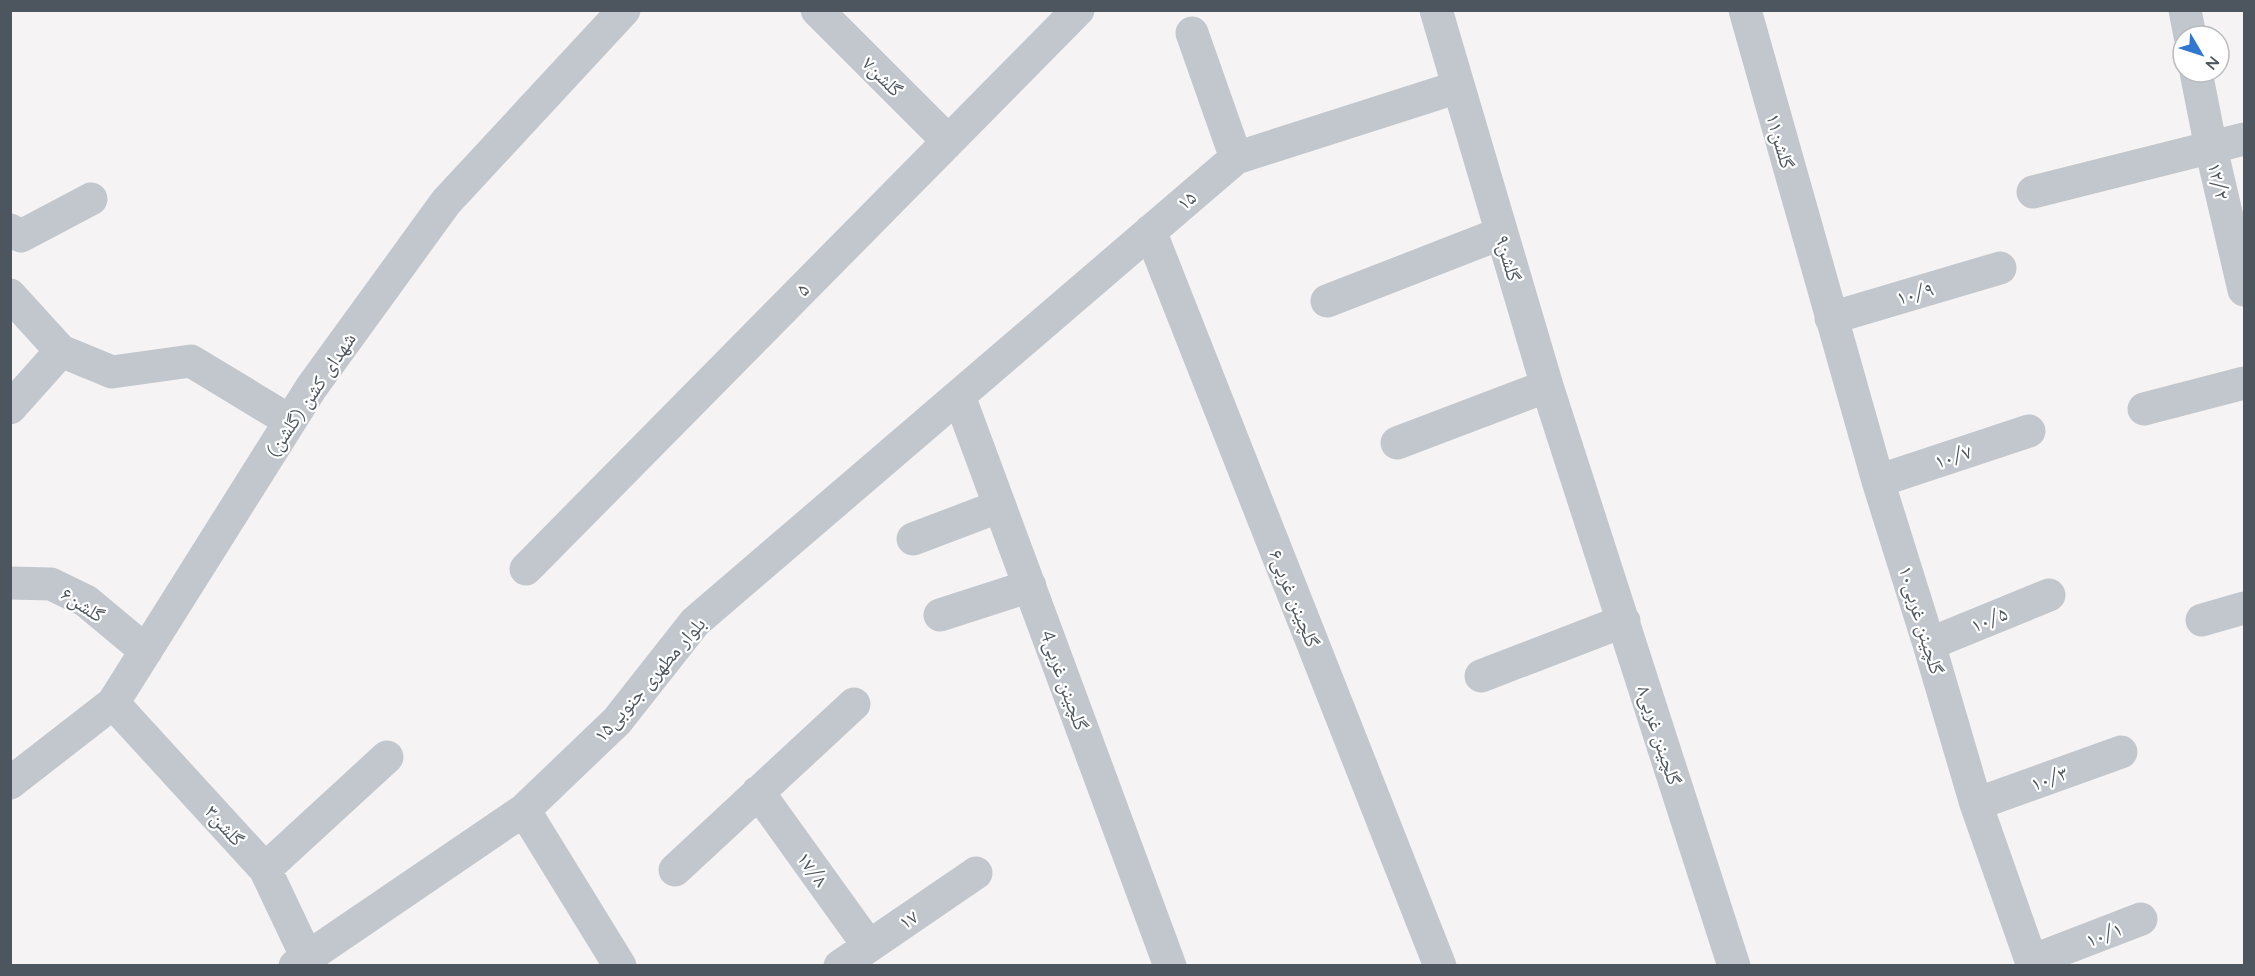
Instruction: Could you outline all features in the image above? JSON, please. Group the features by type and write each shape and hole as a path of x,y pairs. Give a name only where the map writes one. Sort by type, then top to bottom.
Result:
{"street":[{"name":"شهدای کشن (گلشن)","path":"10,783 113,703 310,388 446,202 624,10"},
{"name":"گلشن۷","path":"817,10 948,141"},
{"name":"۵","path":"526,569 1078,10"},
{"name":"گلشن۹","path":"1436,10 1547,386 1585,504"},
{"name":"گلشن۱۱","path":"1745,10 1818,272"},
{"path":"1192,33 1236,158"},
{"name":"۱۲/۲","path":"2198,84 2244,290"},
{"name":"۱۵","path":"959,396 1236,158 1458,87"},
{"path":"2033,192 2244,139"},
{"path":"10,230 21,236 91,199"},
{"name":"گلچینن غربی۶","path":"1150,231 1440,966"},
{"path":"1326,301 1502,233"},
{"name":"۱۰/۹","path":"1831,318 2000,268"},
{"name":"گلچینن غربی۱۰","path":"1818,272 1878,481 1976,804 2033,963"},
{"path":"10,295 61,351 112,372 191,361 290,421"},
{"path":"10,408 61,351"},
{"path":"2144,409 2244,383"},
{"path":"1397,443 1547,386"},
{"name":"4گلچینن غربی","path":"959,396 1170,966"},
{"name":"بلوار مطهری جنوبی۱۵","path":"304,963 524,810 617,721 695,622 959,396"},
{"name":"۱۰/۷","path":"1878,481 2029,432"},
{"name":"گلچینن غربی۸","path":"1585,504 1734,966"},
{"path":"913,539 1000,506"},
{"name":"گلشن۶","path":"10,583 51,584 86,601 146,651"},
{"path":"940,615 1030,586"},
{"name":"۱۰/۵","path":"1929,644 2049,595"},
{"path":"2202,620 2244,608"},
{"path":"1481,676 1624,621"},
{"name":"گلشن۳","path":"113,703 265,869 304,963"},
{"path":"675,870 854,704"},
{"name":"۱۰/۳","path":"1976,804 2121,752"},
{"path":"265,869 387,757"},
{"name":"۱۷/۸","path":"758,792 868,945"},
{"path":"524,810 620,966"},
{"name":"۱۷","path":"840,966 976,873"},
{"name":"۱۰/۱","path":"2033,963 2141,919"}]}
